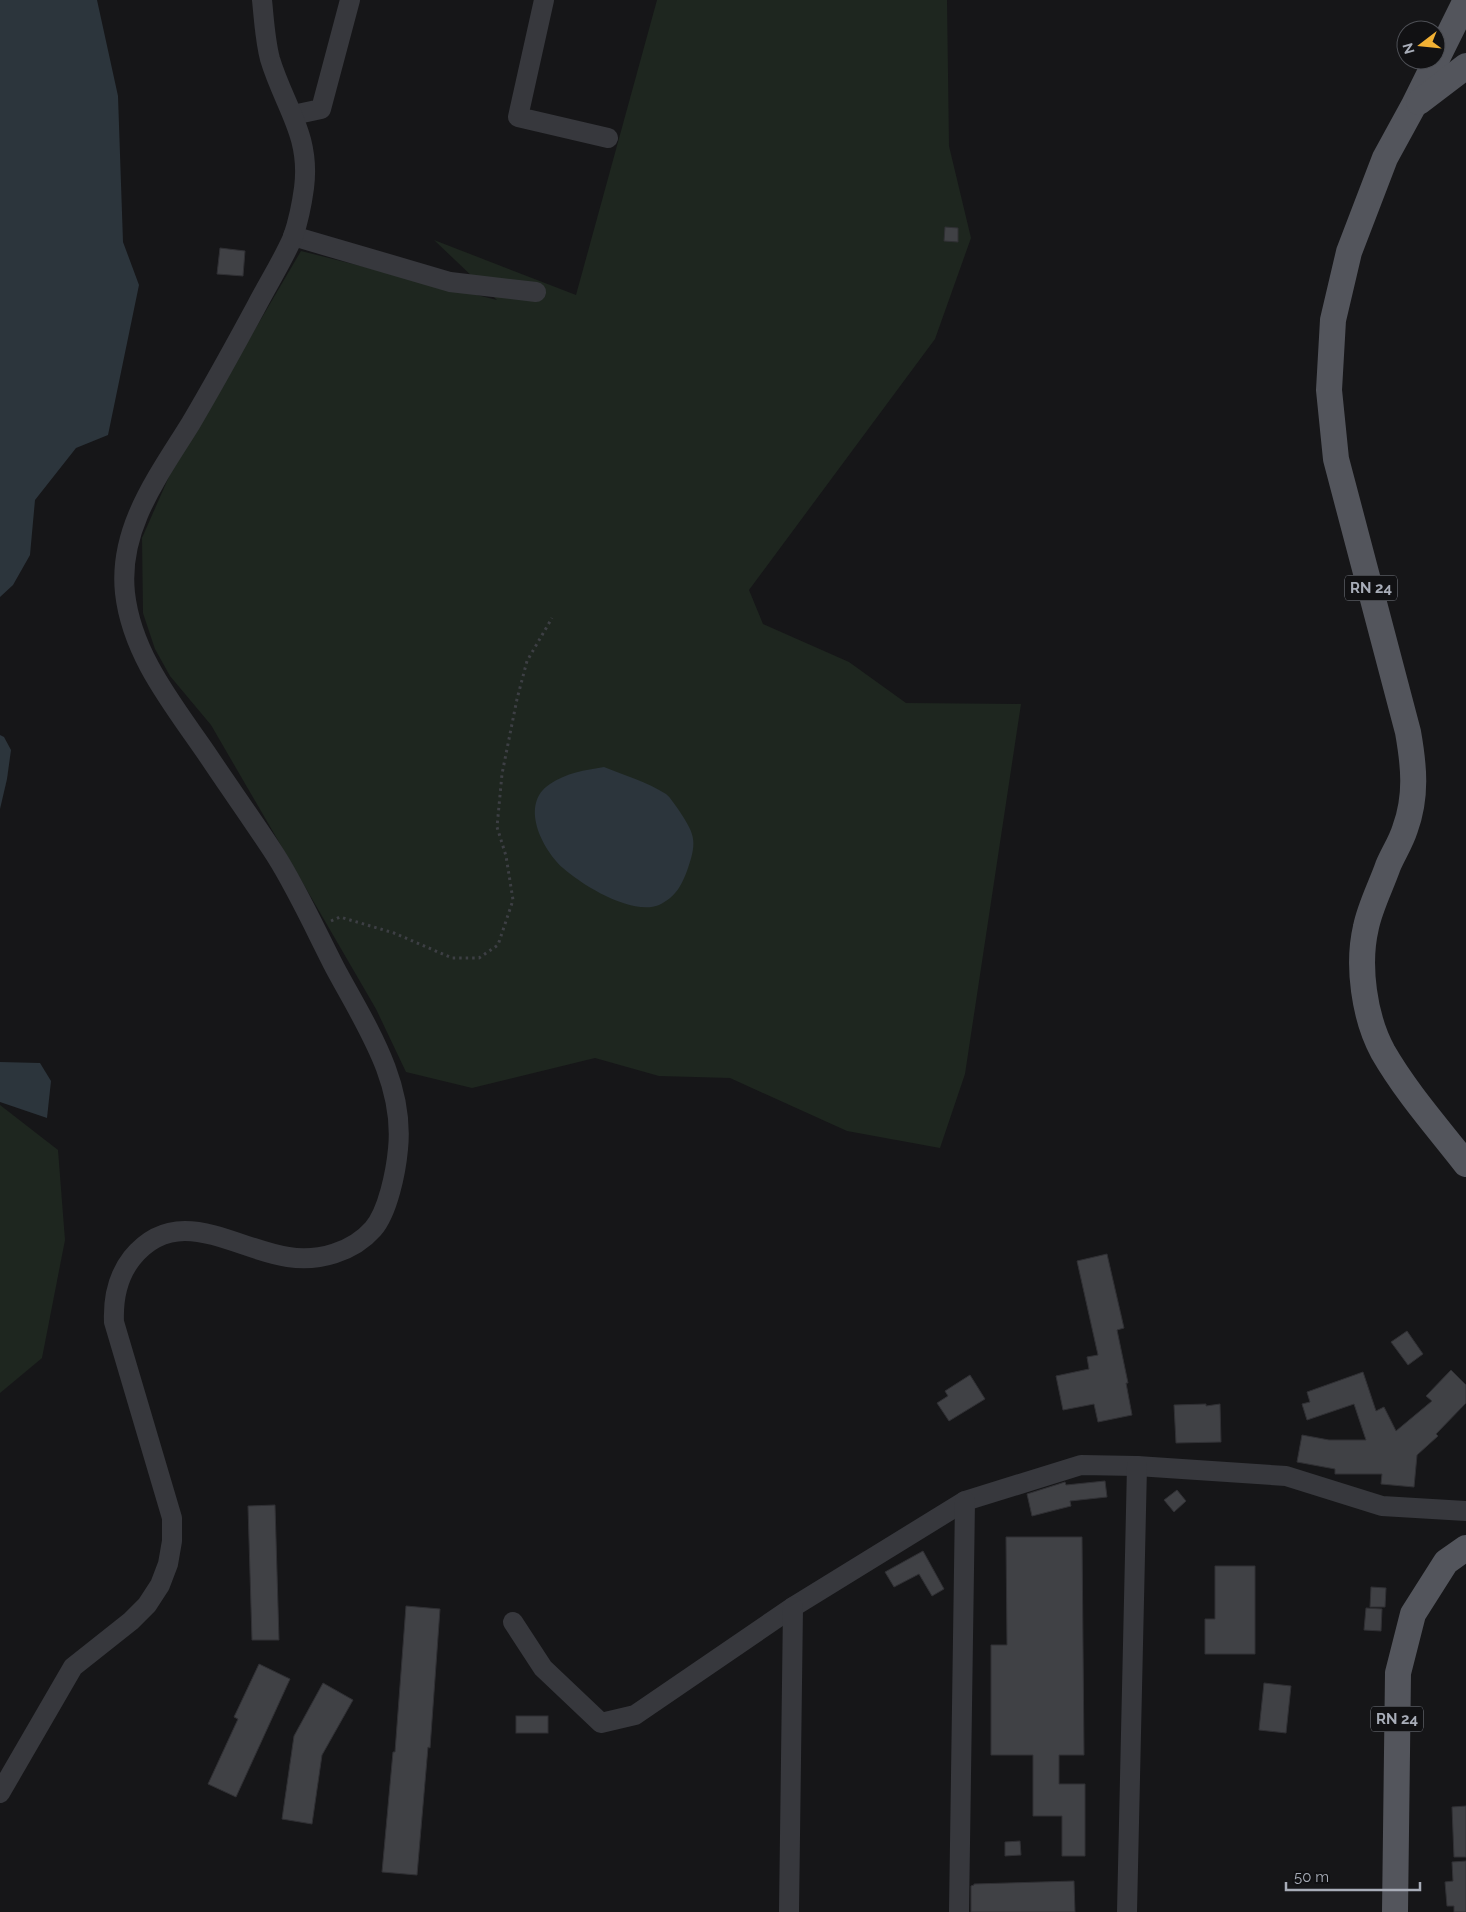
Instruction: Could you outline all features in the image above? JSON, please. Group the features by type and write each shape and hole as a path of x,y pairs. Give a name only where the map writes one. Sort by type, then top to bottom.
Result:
{"main road":[{"name":"RN 24","path":"1466,0 1459,30 1385,158 1349,252 1334,320 1329,390 1336,459 1408,732 1414,764 1413,797 1405,829 1391,858 1366,926 1362,969 1368,1011 1383,1051 1406,1086 1466,1164"},
{"path":"1414,105 1466,66"},
{"name":"RN 24","path":"1395,1912 1398,1673 1413,1614 1446,1562 1466,1548"}],"street":[{"path":"0,1793 73,1667 131,1621 147,1604 160,1585 168,1564 172,1541 172,1518 114,1322 117,1284 125,1266 137,1252 152,1240 180,1230 195,1230 209,1233 286,1257 326,1256 345,1249 362,1239 376,1226 392,1186 399,1145 397,1102 385,1062 278,859 152,673 133,626 125,593 125,559 132,526 146,495 233,349 293,236 304,189 306,164 302,139 269,55 262,0"},
{"path":"293,115 321,109 350,0"},
{"path":"544,0 518,117 608,138"},
{"path":"293,236 450,282 536,292"},
{"path":"513,1622 543,1668 601,1723 635,1715 792,1607 965,1500 1081,1464 1286,1476 1382,1506 1466,1512"},
{"path":"1127,1912 1137,1466"},
{"path":"959,1912 965,1500"},
{"path":"789,1912 792,1607"}],"path":[{"path":"314,926 340,917 394,933 452,958 479,958 498,945 513,900 506,856 497,827 502,774 517,699 527,661 552,618"}],"shaded area":[{"path":"0,0 97,0 118,96 123,242 139,285 108,435 76,448 35,500 30,555 13,585 0,597"},
{"path":"657,0 947,0 949,146 971,238 935,339 749,590 763,624 849,662 906,703 1021,704 965,1074 940,1148 847,1131 730,1078 659,1076 595,1058 472,1088 406,1072 376,1009 211,725 170,676 155,649 143,613 142,538 171,472 301,251 497,300 434,240 576,295"},
{"path":"0,735 4,737 11,750 0,809"},
{"path":"604,767 643,782 666,794 678,809 691,831 693,850 683,880 678,890 659,905 648,907 622,903 595,891 563,868 555,860 541,838 535,814 536,803 541,793 550,784 563,777"},
{"path":"0,1062 40,1063 51,1081 47,1118 0,1102"},
{"path":"0,1105 58,1150 65,1240 42,1358 0,1393"}],"building":[{"path":"945,227 958,228 958,242 944,241"},
{"path":"220,248 245,251 243,276 217,274"},
{"path":"1107,1254 1124,1328 1117,1330 1128,1383 1126,1383 1132,1415 1098,1422 1094,1404 1063,1410 1056,1376 1089,1369 1087,1357 1098,1355 1077,1261"},
{"path":"1407,1331 1423,1354 1408,1365 1391,1342"},
{"path":"1451,1370 1466,1385 1466,1403 1436,1434 1438,1436 1417,1455 1414,1487 1381,1484 1382,1474 1335,1474 1335,1469 1297,1462 1302,1435 1329,1440 1366,1440 1354,1404 1307,1420 1302,1404 1310,1402 1307,1392 1363,1372 1376,1411 1384,1407 1396,1431 1432,1401 1426,1396"},
{"path":"970,1375 985,1399 949,1421 937,1403 948,1396 945,1391"},
{"path":"1206,1404 1206,1406 1220,1404 1221,1442 1176,1443 1174,1405"},
{"path":"1105,1481 1107,1497 1070,1501 1071,1506 1032,1516 1027,1494 1065,1482 1066,1485"},
{"path":"1177,1490 1186,1501 1174,1512 1164,1500"},
{"path":"275,1505 279,1640 252,1640 248,1506"},
{"path":"1006,1537 1082,1537 1084,1755 1059,1755 1059,1784 1085,1784 1085,1856 1062,1856 1062,1816 1033,1816 1033,1755 991,1755 991,1645 1007,1645"},
{"path":"923,1551 944,1589 932,1596 919,1574 894,1587 885,1572"},
{"path":"1215,1566 1255,1566 1255,1654 1205,1654 1205,1619 1215,1619"},
{"path":"1371,1587 1386,1588 1385,1607 1370,1607"},
{"path":"406,1606 440,1609 430,1748 428,1747 417,1875 382,1872 393,1752 395,1752"},
{"path":"1366,1608 1382,1609 1381,1631 1364,1630"},
{"path":"259,1664 290,1679 236,1797 208,1784 238,1719 234,1717"},
{"path":"323,1683 353,1700 322,1755 312,1824 282,1819 294,1736"},
{"path":"1264,1683 1291,1686 1286,1733 1259,1730"},
{"path":"516,1716 548,1716 548,1733 516,1733"},
{"path":"1466,1806 1466,1857 1454,1857 1452,1807"},
{"path":"1020,1841 1021,1855 1005,1856 1005,1842"},
{"path":"1466,1861 1466,1912 1454,1912 1454,1906 1447,1906 1445,1882 1453,1881 1452,1862"},
{"path":"1074,1881 1075,1912 971,1912 971,1886 974,1884"}]}
